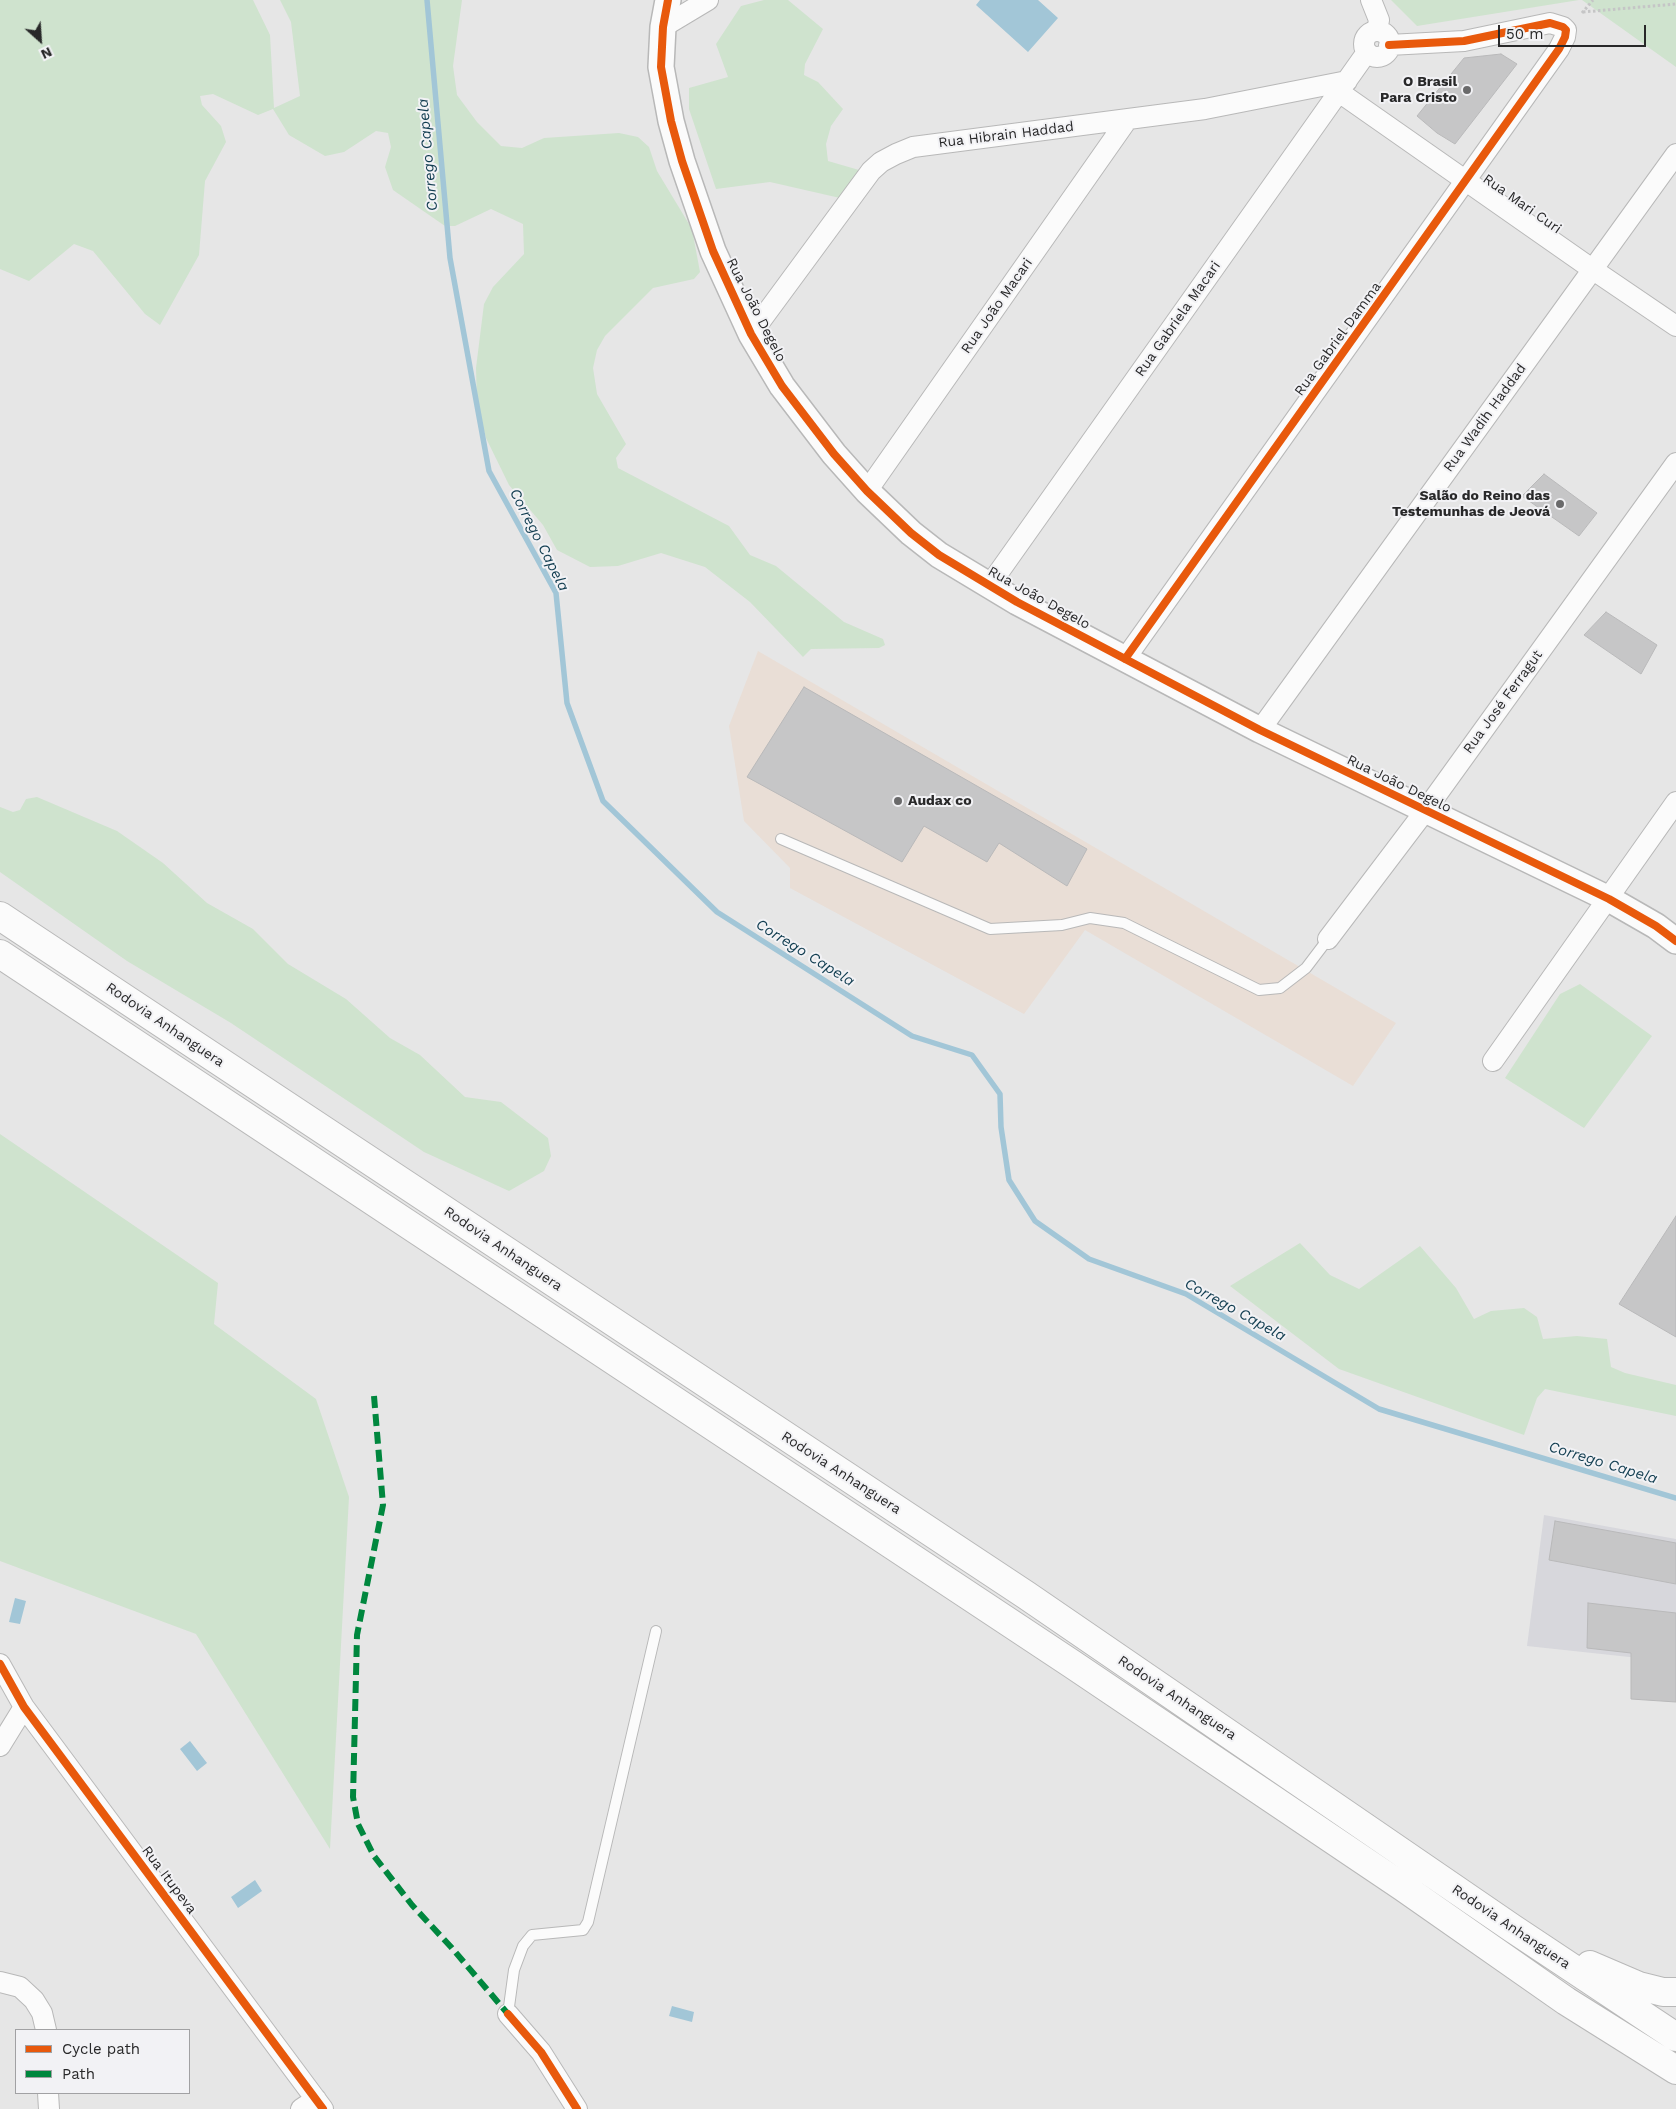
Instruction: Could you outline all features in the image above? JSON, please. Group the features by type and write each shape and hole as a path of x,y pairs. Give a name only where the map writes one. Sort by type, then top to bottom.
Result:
{"highway":[{"name":"Rodovia Anhanguera","path":"0,916 1026,1595 1676,2038"},
{"name":"Rodovia Anhanguera","path":"0,954 1080,1670 1403,1887 1566,2002 1676,2070"},
{"path":"1512,1928 1639,1986 1663,1992 1676,1992"}],"street":[{"name":"Rua João Degelo","path":"668,0 663,27 661,67 682,161 712,251 751,334 782,386 834,454 867,492 911,533 939,555 989,586 1260,730 1608,899 1656,926 1676,941"},
{"path":"663,27 708,0"},
{"path":"1372,0 1383,38"},
{"name":"Rua Gabriel Damma","path":"1125,659 1559,49 1566,30 1563,27 1550,23 1464,41 1383,38"},
{"name":"Rua Gabriela Macari","path":"989,586 1367,52 1364,40 1369,33 1383,38"},
{"name":"Rua Hibrain Haddad","path":"751,334 871,171 881,162 912,147 1205,109 1343,86"},
{"name":"Rua Mari Curi","path":"1343,86 1466,180 1592,270 1676,326"},
{"name":"Rua João Macari","path":"867,492 1127,120"},
{"name":"Rua Wadih Haddad","path":"1260,730 1676,154"},
{"name":"Rua José Ferragut","path":"1328,939 1425,810 1676,463"},
{"path":"1493,1061 1676,802"},
{"name":"Rua Itupeva","path":"0,1664 24,1707 313,2106"},
{"path":"0,1746 24,1707"},
{"path":"0,1982 20,1987 34,2000 42,2013 46,2029"},
{"path":"508,2014 541,2052 577,2109"},
{"path":"48,2094 49,2109"}],"lane":[{"path":"781,839 990,929 1062,925 1090,918 1124,923 1260,990 1280,988 1306,968 1328,939"},
{"path":"508,2014 514,1970 523,1946 532,1935 583,1930 588,1922 656,1631"}],"path":[{"path":"1583,12 1676,4"}],"shaded area":[{"path":"758,651 1396,1023 1353,1086 1085,930 1024,1014 790,888 790,868 744,821 729,726"},
{"path":"1544,1515 1676,1539 1676,1662 1527,1646"}],"green space":[{"path":"0,0 253,0 270,35 274,108 300,96 291,22 280,0 462,0 453,66 457,95 477,122 501,146 522,148 544,138 619,133 638,137 649,147 657,171 692,229 700,272 694,279 653,288 605,336 597,350 593,368 597,394 626,444 616,458 618,468 729,526 750,555 776,566 844,622 883,639 885,645 879,648 811,649 803,657 750,602 705,567 661,553 618,566 590,567 557,550 543,525 509,485 486,438 477,404 476,368 484,304 493,287 524,254 523,224 491,209 455,226 445,226 393,190 385,167 391,147 388,133 376,131 344,152 325,156 289,135 273,109 258,115 213,94 200,96 202,105 221,126 226,142 205,181 199,255 160,325 145,314 93,251 74,244 29,281 0,269"},
{"path":"764,0 788,0 823,29 805,64 804,75 818,82 843,109 831,126 826,144 828,161 859,170 840,198 770,182 716,189 689,109 689,88 728,77 716,44 741,6"},
{"path":"1391,0 1579,0 1417,26"},
{"path":"1582,0 1676,0 1676,67"},
{"path":"37,797 117,831 163,863 207,903 253,929 288,964 346,999 390,1038 420,1055 465,1097 501,1102 548,1138 551,1156 544,1171 509,1191 424,1152 231,1023 127,961 0,872 0,807 13,812 20,810 26,799"},
{"path":"1580,984 1652,1036 1584,1128 1505,1078 1560,994"},
{"path":"0,1134 218,1283 214,1324 316,1399 349,1497 330,1849 196,1634 0,1561"},
{"path":"1300,1243 1330,1275 1359,1289 1420,1246 1456,1288 1474,1319 1491,1311 1524,1308 1537,1317 1543,1339 1577,1336 1607,1339 1611,1367 1625,1373 1676,1385 1676,1416 1545,1389 1537,1398 1524,1435 1339,1369 1230,1286"}],"water":[{"path":"980,0 1038,0 1058,18 1028,52 976,5"},
{"path":"15,1598 26,1601 20,1624 9,1622"},
{"path":"190,1741 207,1763 197,1771 180,1749"},
{"path":"255,1880 262,1891 238,1908 231,1897"},
{"path":"672,2006 694,2012 692,2022 669,2016"}],"building":[{"name":"O Brasil Para Cristo","path":"1501,54 1517,64 1455,144 1437,133 1417,116 1464,58"},
{"name":"Salão do Reino das Testemunhas de Jeová","path":"1544,474 1597,513 1579,536 1522,496"},
{"path":"1606,612 1657,645 1641,674 1584,635"},
{"name":"Audax co","path":"804,687 1087,849 1067,886 999,843 987,862 924,826 902,862 747,777"},
{"path":"1676,1216 1676,1337 1619,1304"},
{"path":"1555,1521 1676,1543 1676,1584 1549,1560"},
{"path":"1588,1603 1676,1613 1676,1702 1631,1699 1631,1653 1587,1648"}],"waterway":[{"name":"Corrego Capela","path":"427,0 450,258 489,471 556,593 567,703 603,801 717,912 912,1036 972,1055 1000,1094 1001,1127 1009,1180 1035,1221 1089,1259 1186,1294 1379,1409 1676,1498"}],"marked path":[{"path":"374,1396 383,1505 357,1635 353,1797 358,1824 374,1856 412,1905 451,1947 508,2014"}],"cycle path":[{"path":"668,0 663,27 661,67 671,121 682,161 713,251 751,334 782,386 834,454 867,491 911,533 939,555 1017,602 1260,730 1609,899 1656,926 1676,941"},
{"path":"1125,659 1559,49 1566,30 1563,27 1550,23 1464,41 1389,45"},
{"path":"0,1664 24,1707 323,2109"},
{"path":"508,2014 541,2052 577,2109"}],"place":[{"name":"O Brasil Para Cristo","path":"1467,90"},
{"name":"Salão do Reino das Testemunhas de Jeová","path":"1560,504"},
{"name":"Audax co","path":"898,801"}]}
